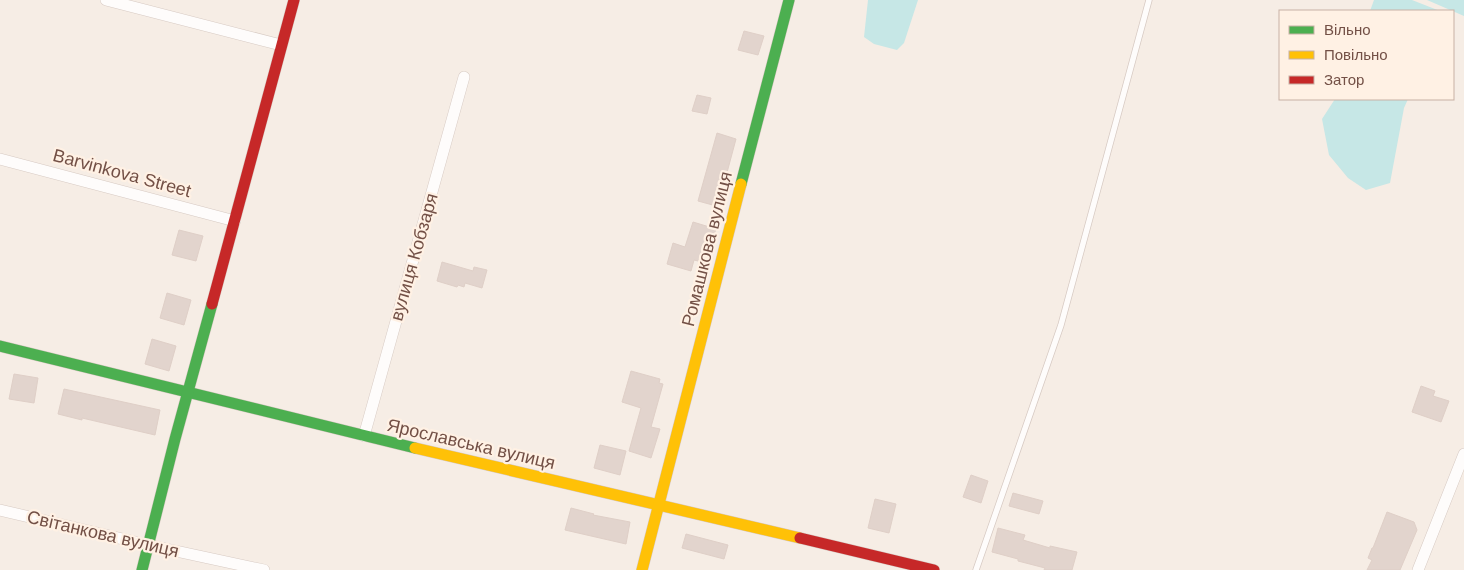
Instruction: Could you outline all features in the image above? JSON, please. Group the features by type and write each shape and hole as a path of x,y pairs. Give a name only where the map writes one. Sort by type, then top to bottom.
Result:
{"street":[{"path":"106,0 281,44"},
{"path":"142,570 186,393 235,221 294,0"},
{"name":"Ромашкова вулиця","path":"642,570 789,0"},
{"name":"вулиця Кобзаря","path":"364,436 464,77"},
{"name":"Barvinkova Street","path":"0,159 235,221"},
{"name":"Ярославська вулиця","path":"0,346 364,436 934,570"},
{"path":"1418,570 1464,454"},
{"name":"Світанкова вулиця","path":"0,510 264,570"}],"lane":[{"path":"976,570 1061,325 1148,0"}],"water":[{"path":"868,0 918,0 904,43 897,50 874,44 864,37"},
{"path":"1374,0 1412,0 1437,10 1370,10"},
{"path":"1427,0 1464,0 1464,16 1454,10"},
{"path":"1334,100 1408,100 1404,108 1390,183 1366,190 1348,178 1329,155 1322,119"}],"building":[{"path":"744,31 764,36 758,55 738,50"},
{"path":"697,95 711,98 707,114 692,111"},
{"path":"717,133 736,139 720,207 698,201"},
{"path":"693,222 716,229 711,243 708,242 702,262 694,260 691,271 667,264 673,243 685,247"},
{"path":"179,230 203,236 196,261 172,255"},
{"path":"442,262 473,271 474,267 487,270 482,288 465,283 464,287 458,285 457,287 437,281"},
{"path":"167,293 191,300 184,325 160,318"},
{"path":"152,339 176,346 169,371 145,364"},
{"path":"631,371 660,379 659,383 663,384 651,427 660,429 651,458 629,451 641,408 622,402"},
{"path":"14,374 38,378 34,403 9,399"},
{"path":"1421,386 1435,391 1433,396 1449,401 1441,422 1412,412"},
{"path":"64,389 160,410 155,435 58,414"},
{"path":"600,445 626,451 620,475 594,468"},
{"path":"971,475 988,481 981,503 963,497"},
{"path":"1013,493 1043,501 1039,514 1009,506"},
{"path":"875,499 896,504 889,533 868,528"},
{"path":"571,508 593,515 630,522 626,544 565,530"},
{"path":"1387,512 1414,522 1417,530 1400,570 1367,570 1372,560 1368,558"},
{"path":"998,528 1025,535 1023,540 1050,548 1050,546 1077,552 1072,570 1044,570 1045,568 992,552"},
{"path":"686,534 728,545 724,559 682,548"}],"traffic: fast":[{"path":"741,184 789,0"},
{"path":"142,570 212,304"},
{"path":"0,346 415,448"}],"traffic: slow":[{"path":"642,570 741,184"},
{"path":"415,448 800,538"}],"traffic: jam":[{"path":"212,304 294,0"},
{"path":"800,538 934,570"}]}
